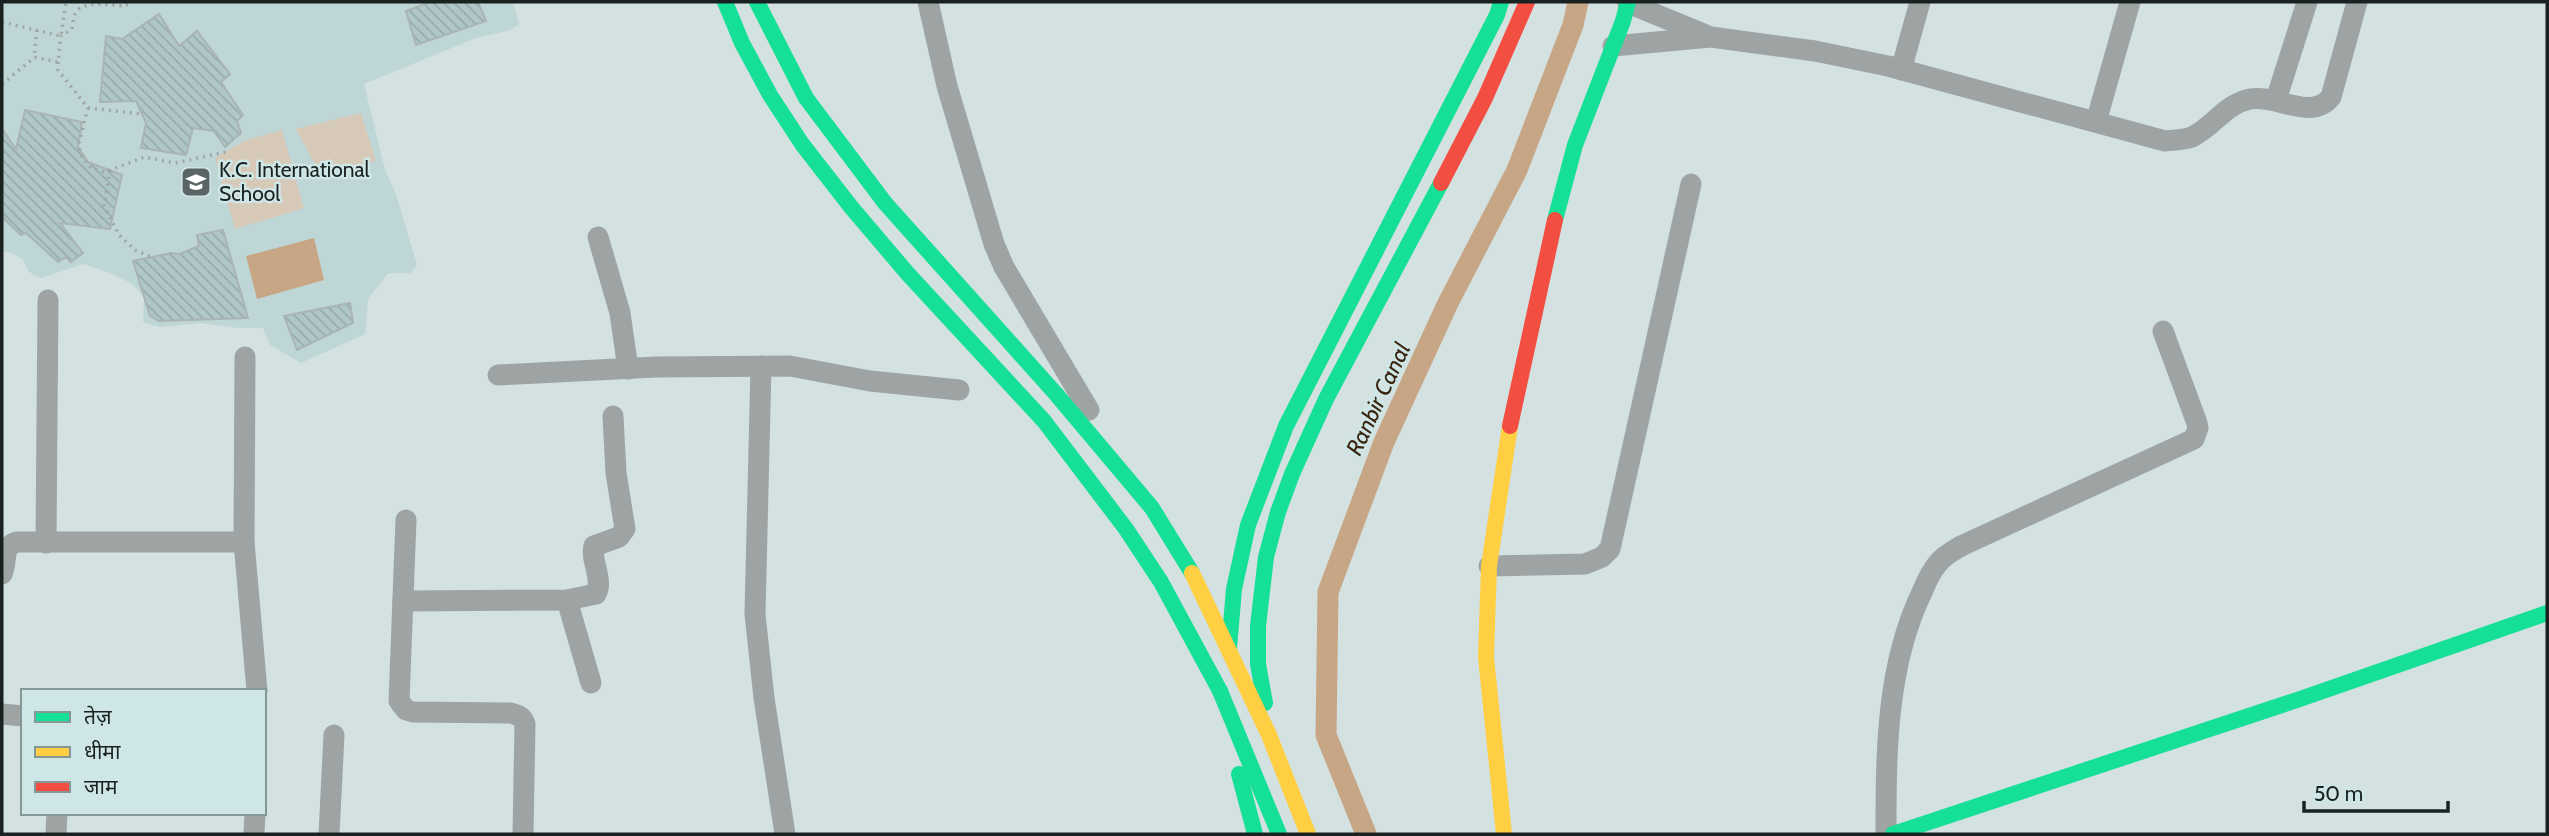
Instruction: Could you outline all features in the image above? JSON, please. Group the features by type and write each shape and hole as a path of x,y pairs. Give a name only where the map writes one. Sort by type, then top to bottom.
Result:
{"main road":[{"path":"725,2 742,43 769,95 802,144 908,274 1044,421 1126,529 1161,582 1220,691 1279,834"},
{"path":"757,2 806,98 885,204 1063,403 1152,508 1197,580 1316,829"},
{"path":"1255,834 1235,760 1227,701 1234,589 1248,525 1286,426 1491,27 1501,2"},
{"path":"1316,829 1265,705 1258,681 1256,646 1266,554 1292,475 1364,326 1471,122 1527,2"},
{"path":"1504,834 1486,657 1489,566 1512,412 1558,204 1575,145 1628,3"},
{"path":"1893,834 2300,699 2547,612"},
{"path":"1268,834 1316,829"}],"street":[{"path":"928,2 947,86 985,217 1004,267 1120,464 1230,635 1265,705"},
{"path":"1901,70 1920,2"},
{"path":"2096,122 2130,2"},
{"path":"2276,100 2307,2"},
{"path":"1613,46 1711,37 1815,51 1901,70 2165,141 2194,136 2238,102 2261,98 2308,109 2326,103 2331,97 2357,2"},
{"path":"1628,3 1711,37"},
{"path":"1489,566 1585,564 1602,557 1610,549 1691,184"},
{"path":"598,237 620,313 628,369"},
{"path":"46,543 48,300"},
{"path":"1886,834 1886,760 1890,714 1906,631 1931,573 1946,555 1961,546 2194,439 2197,423 2163,331"},
{"path":"245,357 244,542 257,689"},
{"path":"498,375 656,366 801,367 870,381 959,390"},
{"path":"761,366 755,614 764,698 785,834"},
{"path":"403,601 567,600 596,594 599,586 594,545 619,537 625,529 613,416"},
{"path":"406,520 399,696 401,706 413,712 510,713 523,719 523,834"},
{"path":"2,573 6,549 12,543 244,542"},
{"path":"567,600 591,683"},
{"path":"2,714 21,716"},
{"path":"329,834 334,735"},
{"path":"56,834 57,815"},
{"path":"254,834 255,815"}],"path":[{"path":"66,2 58,69 88,108 142,114"},
{"path":"2,22 61,36 72,30 76,12 92,2 125,6 131,2"},
{"path":"2,84 35,57 37,30"},
{"path":"35,57 58,62"},
{"path":"88,108 79,143 80,154 92,168 105,172 144,157 175,163 226,152"},
{"path":"110,170 104,205 119,235 135,250 151,257"}],"shaded area":[{"name":"K.C. International School","path":"2,2 513,2 519,24 511,30 476,38 364,84 385,170 396,194 417,265 411,273 388,273 368,299 365,334 301,363 270,345 263,328 201,323 160,327 143,322 144,297 132,284 113,274 83,264 41,278 29,272 23,259 2,251"},
{"path":"361,113 376,161 320,174 296,129"},
{"path":"282,130 304,208 235,229 215,158 244,141"},
{"path":"314,238 324,280 257,299 246,256"}],"building":[{"path":"430,2 478,2 486,21 416,45 406,11"},
{"path":"159,14 179,46 197,31 230,74 221,82 243,115 237,121 241,133 225,147 214,131 193,128 186,155 141,148 146,123 136,101 100,102 106,36 122,39"},
{"path":"25,110 82,122 78,147 88,162 122,175 110,229 60,223 83,253 71,262 66,257 58,262 26,233 21,235 2,217 2,129 16,149"},
{"path":"223,230 248,318 159,321 150,316 133,261 171,253 180,254 199,246 197,235"},
{"path":"350,303 353,323 297,350 284,316"}],"waterway":[{"name":"Ranbir Canal","path":"1366,834 1326,735 1328,592 1384,442 1448,303 1517,170 1573,25 1578,2"}],"traffic: fast":[{"path":"725,2 742,43 770,95 802,144 908,274 1044,421 1126,529 1161,582 1220,691"},
{"path":"757,2 806,98 885,203 1056,394 1152,508 1192,573"},
{"path":"1229,648 1234,589 1248,525 1286,426 1497,15 1501,2"},
{"path":"1555,220 1575,145 1628,2"},
{"path":"1265,703 1258,664 1258,626 1266,557 1278,512 1326,399 1441,183"},
{"path":"1893,834 2300,699 2547,613"},
{"path":"1220,691 1279,834"},
{"path":"1239,774 1255,834"}],"traffic: slow":[{"path":"1504,834 1486,657 1489,566 1510,426"},
{"path":"1192,573 1269,735 1308,834"}],"traffic: jam":[{"path":"1441,183 1485,98 1527,2"},
{"path":"1510,426 1555,220"}],"place":[{"name":"K.C. International School","path":"196,182"}]}
